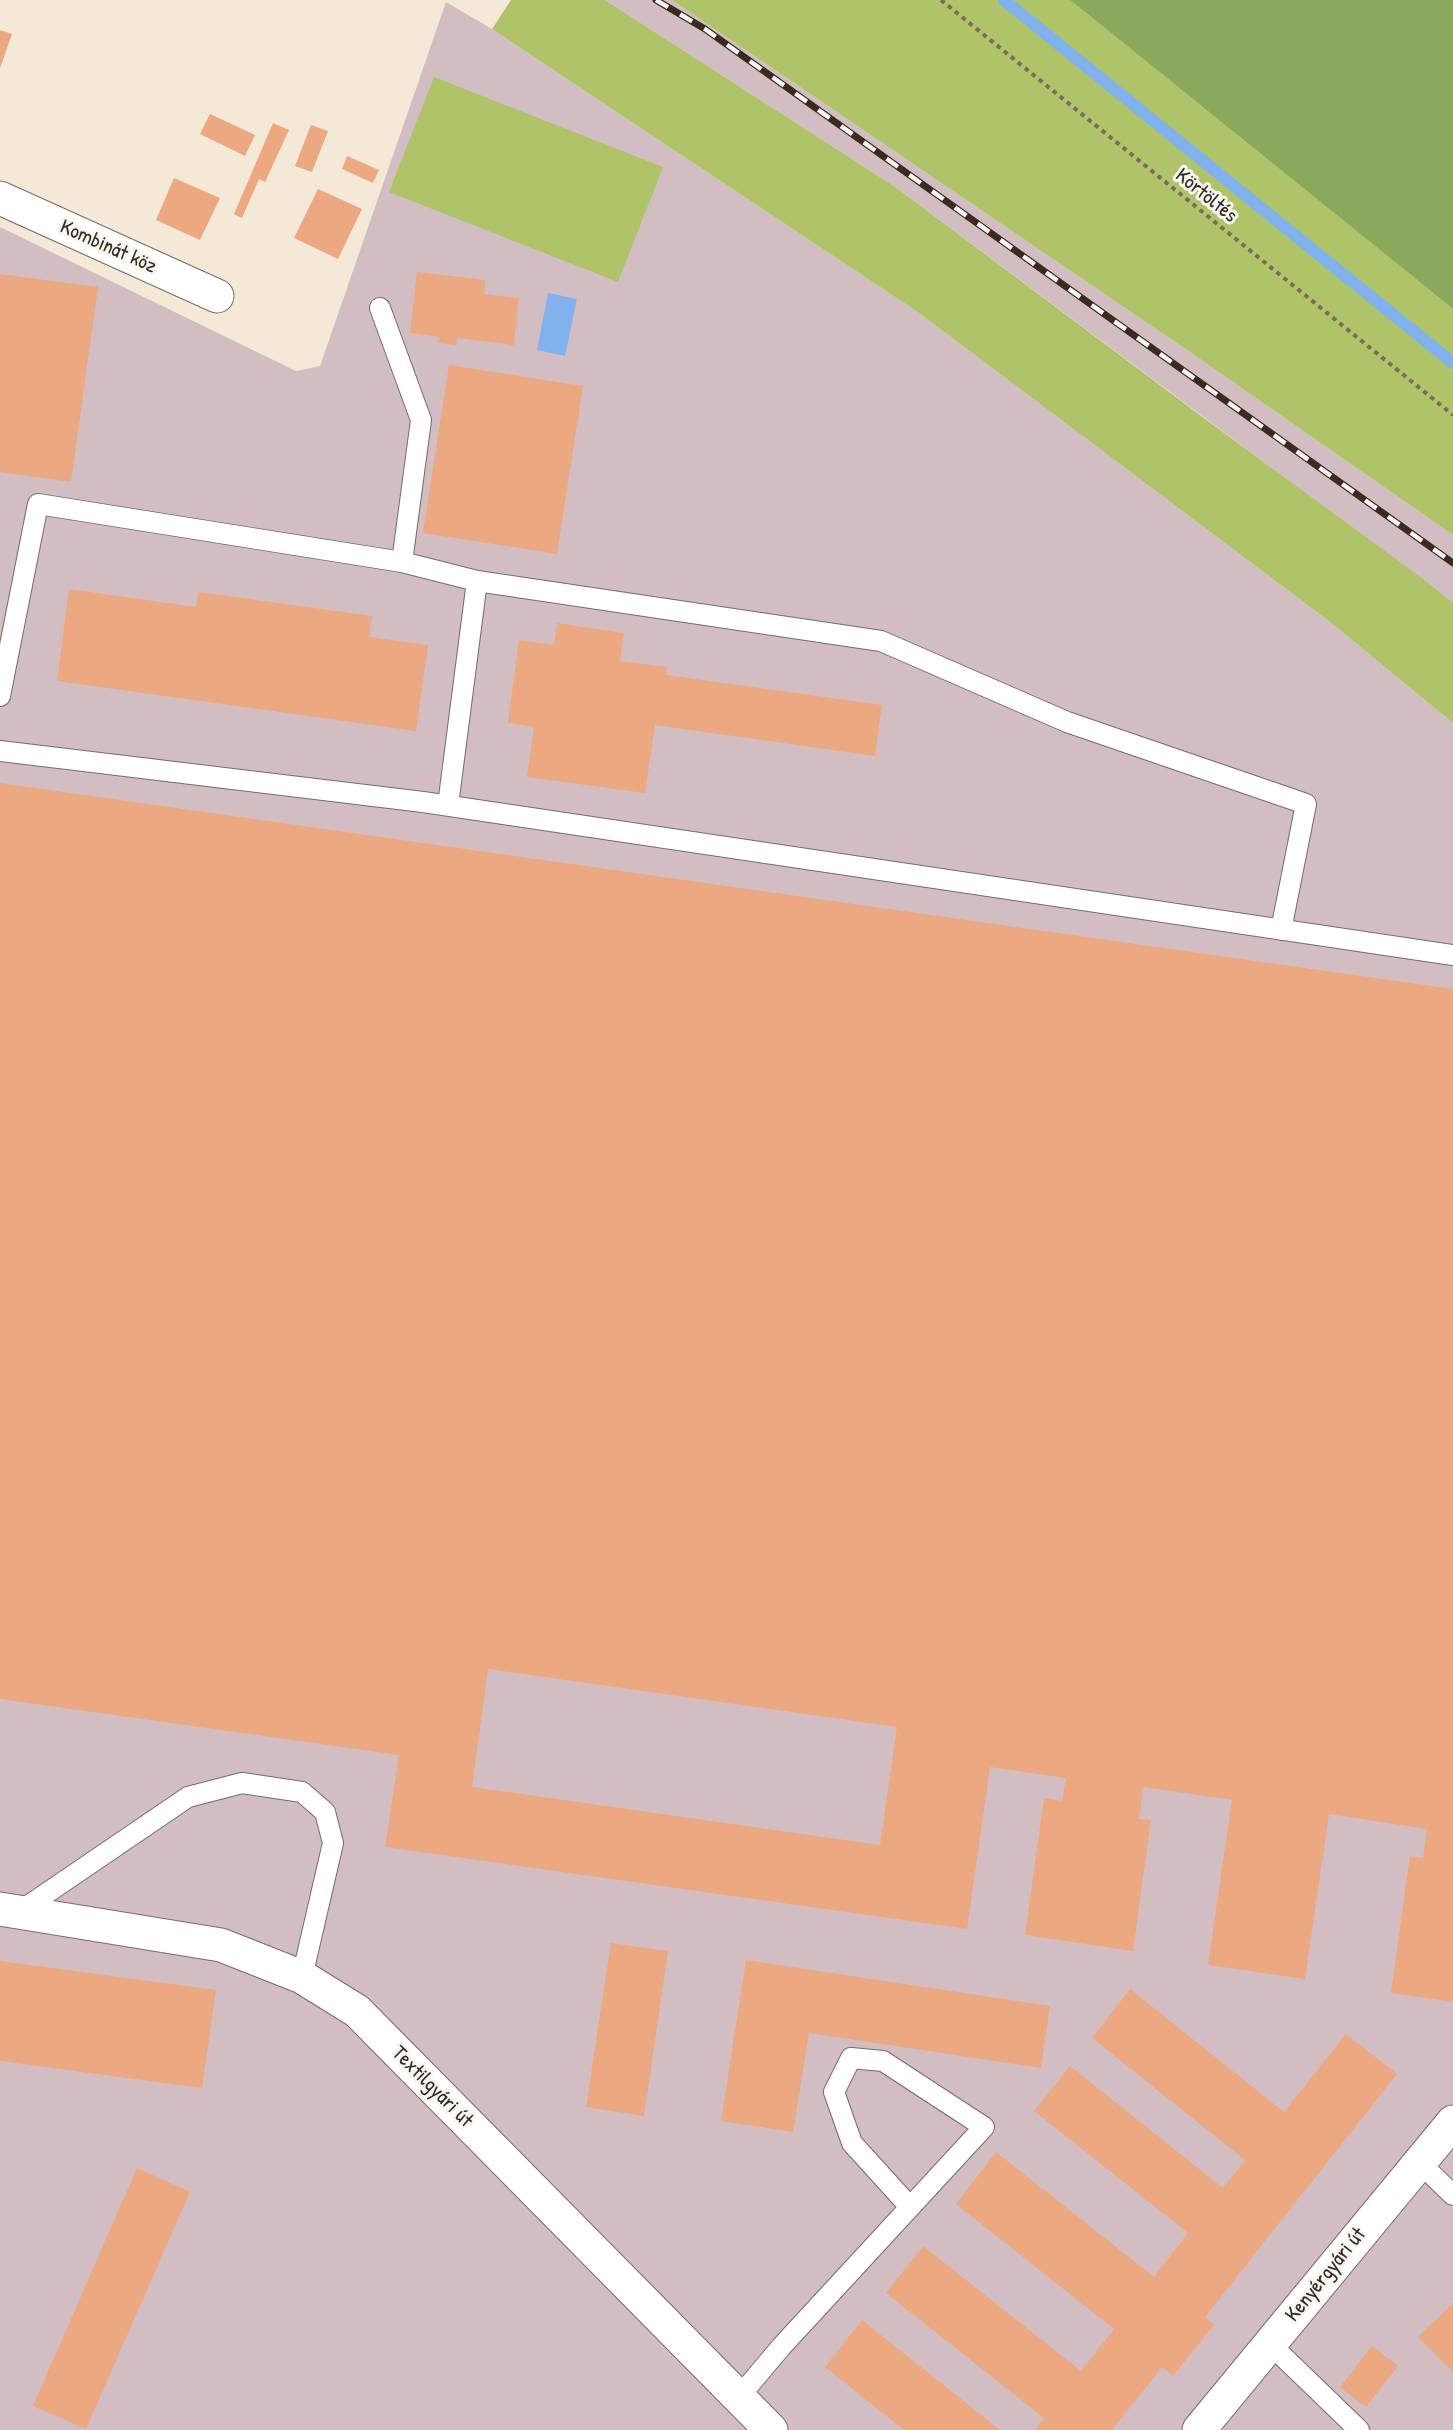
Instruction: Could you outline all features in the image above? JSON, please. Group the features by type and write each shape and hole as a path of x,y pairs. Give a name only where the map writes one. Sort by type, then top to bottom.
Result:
{"street":[{"name":"Kombinát köz","path":"0,198 217,296"},
{"name":"Textilgyári út","path":"10,1910 221,1945 302,1977 357,2011 771,2430"},
{"name":"Kenyérgyári út","path":"1199,2430 1453,2122"}],"lane":[{"path":"380,308 421,420 402,562"},
{"path":"0,696 38,504 402,562 477,581 881,641 1067,723 1306,804 1281,930"},
{"path":"448,805 477,581"},
{"path":"0,751 448,805 1453,955"},
{"path":"10,1910 188,1797 242,1783 302,1792 326,1812 333,1843 302,1977"},
{"path":"738,2397 781,2347 984,2127 883,2061 851,2058 834,2092 852,2143 910,2207"},
{"path":"1419,2162 1453,2195"},
{"path":"1270,2344 1359,2430"}],"path":[{"name":"Körtöltés","path":"941,0 1453,415"}],"shaded area":[{"path":"605,0 672,0 1184,348 1453,535 1453,603 894,186"},
{"path":"446,2 492,29 919,313 1330,622 1453,723 1453,2430 0,2430 0,227 296,371 320,366"}],"green space":[{"path":"511,0 605,0 894,186 1423,579 1453,603 1453,723 1330,622 919,313 492,29"},
{"path":"672,0 1070,0 1453,309 1453,535 1184,348"},
{"path":"1070,0 1453,0 1453,309"},
{"path":"434,77 663,167 618,282 389,192"}],"water":[{"path":"548,293 577,299 565,356 537,350"}],"building":[{"path":"0,30 12,34 0,68"},
{"path":"210,114 255,135 245,156 200,134"},
{"path":"273,123 289,130 265,182 259,179 242,218 234,214"},
{"path":"311,125 328,131 312,172 295,166"},
{"path":"347,156 379,170 373,183 342,169"},
{"path":"174,178 220,198 200,240 156,220"},
{"path":"318,189 362,209 338,259 294,238"},
{"path":"417,272 485,280 484,294 519,298 514,345 457,338 456,345 438,343 439,337 410,333"},
{"path":"0,274 98,287 71,482 0,472"},
{"path":"449,365 583,386 557,554 423,533"},
{"path":"69,589 196,607 199,592 372,616 369,637 428,645 416,731 57,681"},
{"path":"557,623 624,633 620,661 667,667 666,675 882,705 875,756 655,725 645,793 527,777 534,727 508,723 519,640 554,645"},
{"path":"0,783 1453,989 1453,2002 1391,1993 1410,1856 1423,1858 1427,1829 1329,1814 1305,1979 1208,1965 1232,1800 1143,1787 1139,1819 1151,1820 1133,1951 1025,1935 1044,1798 1062,1801 1066,1778 990,1767 967,1929 385,1847 399,1755 0,1699","holes":["488,1669 897,1727 880,1845 472,1787"]},
{"path":"611,1943 668,1951 644,2116 586,2107"},
{"path":"746,1960 1050,2006 1041,2068 809,2033 793,2132 721,2121"},
{"path":"0,1961 216,1990 202,2088 0,2061"},
{"path":"1130,1989 1284,2112 1346,2034 1397,2074 1205,2317 1214,2325 1173,2376 1162,2367 1112,2430 1035,2430 1044,2418 886,2293 923,2246 1081,2371 1114,2329 956,2204 996,2152 1154,2277 1188,2233 1034,2111 1070,2066 1223,2188 1245,2160 1092,2038"},
{"path":"137,2168 190,2192 86,2429 33,2406"},
{"path":"1453,2303 1453,2372 1418,2337"},
{"path":"862,2320 1000,2430 904,2430 825,2367"},
{"path":"1372,2346 1398,2366 1366,2407 1340,2387"}],"waterway":[{"path":"1004,0 1453,363"}],"railway":[{"path":"656,0 705,29 1453,563"}]}
